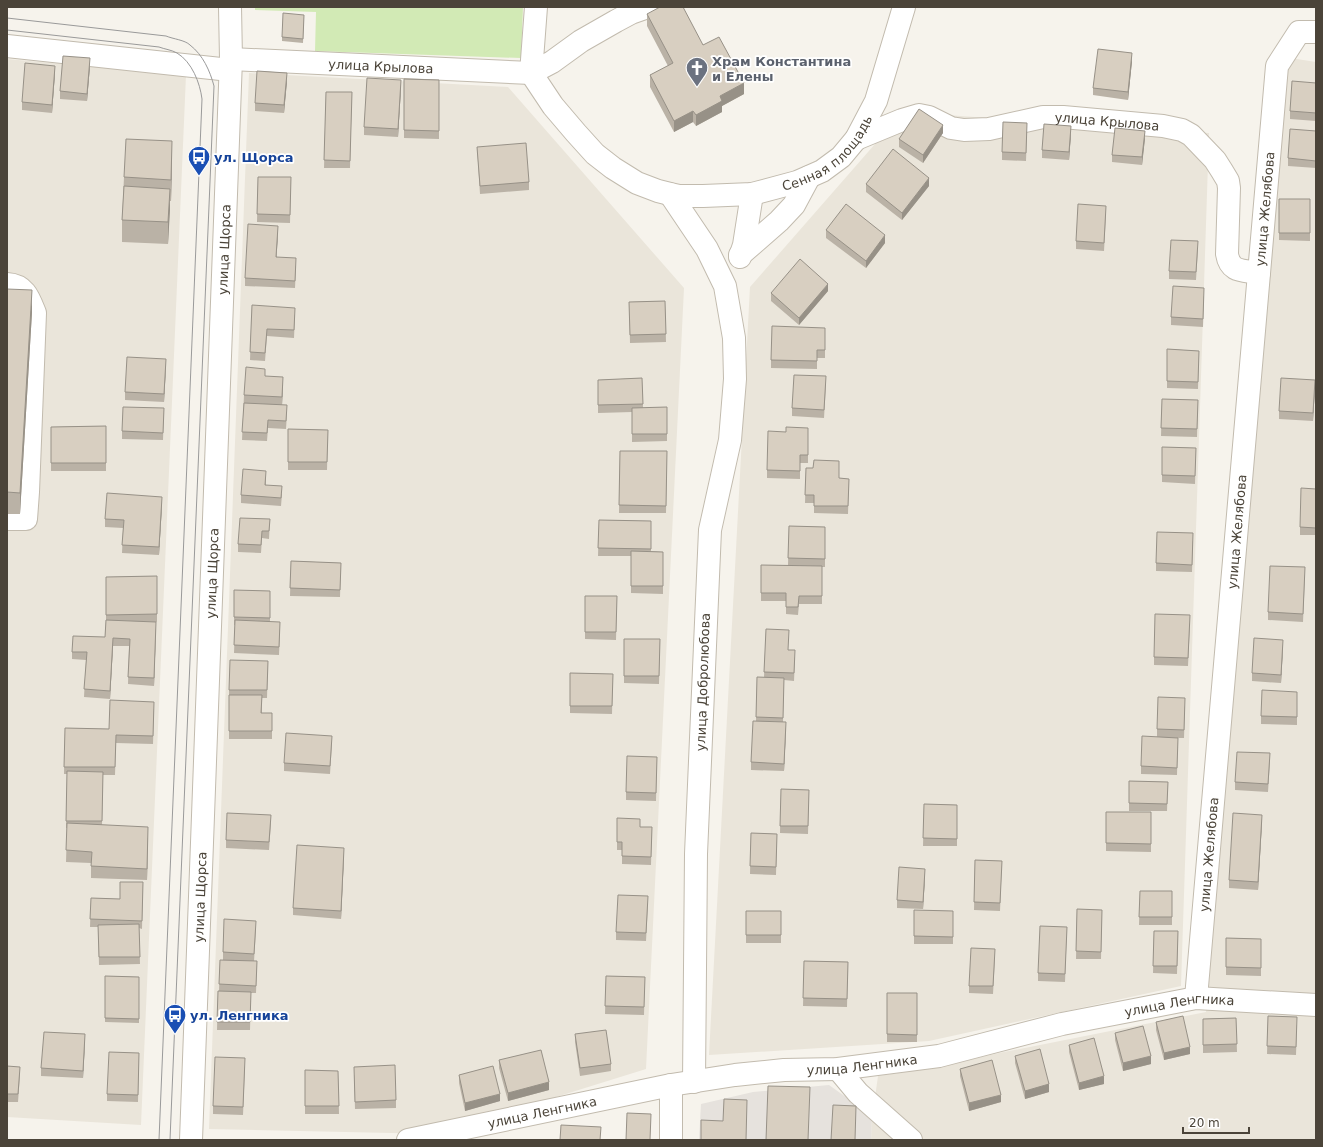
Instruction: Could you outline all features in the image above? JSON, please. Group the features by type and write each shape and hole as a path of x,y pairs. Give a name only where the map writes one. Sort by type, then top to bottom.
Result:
{"street":[{"name":"улица Щорса","path":"191,1140 231,65 230,7"},
{"path":"531,73 536,7"},
{"path":"531,73 552,62 581,41 630,13 648,7"},
{"name":"Сенная площадь","path":"531,73 553,106 595,154 613,168 637,183 658,191 679,196 752,194 798,182 822,171 841,157 856,139 876,101 904,7"},
{"name":"улица Желябова","path":"1196,998 1277,66 1299,32 1316,32"},
{"name":"улица Крылова","path":"7,46 231,65 531,73"},
{"name":"улица Крылова","path":"856,139 907,118 919,115 930,117 951,128 964,130 989,129 1043,117 1063,117 1163,126 1182,130 1191,135 1215,160 1228,181 1228,263 1234,269 1259,273"},
{"path":"740,255 780,221 794,205 809,177"},
{"path":"670,194 707,249 725,286"},
{"path":"725,286 740,255 745,239 752,194"},
{"path":"7,284 15,284 22,289 30,300 35,313 26,519 7,519"},
{"name":"улица Добролюбова","path":"694,1082 696,854 710,530 730,440 735,379 734,338 725,286"},
{"name":"улица Ленгника","path":"408,1140 671,1085 736,1075 784,1070 838,1069 938,1056 1062,1024 1196,998 1316,1005"},
{"path":"838,1069 858,1093 911,1140"},
{"path":"671,1085 671,1140"}],"shaded area":[{"path":"1284,57 1316,62 1316,1140 871,1140 872,1119 878,1076 938,1067 999,1053 1206,1012 1277,66"},
{"path":"7,59 186,75 141,1125 7,1117"},
{"path":"249,73 508,87 684,288 646,1069 437,1134 209,1129"},
{"path":"903,112 1209,133 1181,986 929,1041 709,1055 750,287"},
{"path":"829,1085 857,1105 872,1119 871,1140 699,1140 701,1104 753,1092"}],"green space":[{"path":"255,7 523,7 521,58 315,51 316,12 255,10"}],"building":[{"path":"660,7 683,7 703,45 719,37 744,83 720,96 722,101 696,115 693,111 674,121 650,75 673,63 647,14"},
{"path":"283,13 304,15 303,39 282,37"},
{"path":"1098,49 1132,53 1128,92 1093,88"},
{"path":"63,56 90,58 87,94 60,91"},
{"path":"25,63 55,66 52,105 22,102"},
{"path":"257,71 287,73 284,105 255,103"},
{"path":"367,78 401,80 398,129 364,127"},
{"path":"404,79 439,80 439,131 404,130"},
{"path":"1292,81 1316,83 1316,113 1290,111"},
{"path":"326,92 352,92 350,161 324,160"},
{"path":"919,109 943,125 923,155 899,139"},
{"path":"1003,122 1027,123 1026,153 1002,152"},
{"path":"1044,124 1071,126 1069,152 1042,150"},
{"path":"1115,128 1145,131 1142,157 1112,155"},
{"path":"1290,129 1316,131 1316,161 1288,158"},
{"path":"126,139 172,141 171,180 124,177"},
{"path":"526,143 529,182 480,186 477,147"},
{"path":"893,149 929,178 902,213 866,184"},
{"path":"258,177 291,177 290,215 257,214"},
{"path":"124,186 170,189 168,222 122,220"},
{"path":"1279,199 1310,199 1310,233 1279,233"},
{"path":"846,204 885,235 866,261 826,230"},
{"path":"1078,204 1106,206 1104,243 1076,241"},
{"path":"248,224 278,226 276,257 296,258 295,281 245,278"},
{"path":"1171,240 1198,241 1196,272 1169,271"},
{"path":"800,259 828,284 799,318 771,293"},
{"path":"1173,286 1204,288 1203,319 1171,317"},
{"path":"7,289 32,290 20,493 7,492"},
{"path":"665,301 666,334 630,335 629,302"},
{"path":"252,305 295,308 294,330 267,329 265,353 250,352"},
{"path":"772,326 825,328 825,350 817,350 817,361 771,360"},
{"path":"1167,349 1199,351 1198,382 1167,381"},
{"path":"127,357 166,359 164,394 125,392"},
{"path":"246,367 265,369 265,376 283,377 282,397 244,395"},
{"path":"794,375 826,376 824,410 792,408"},
{"path":"642,378 643,404 598,405 598,380"},
{"path":"1281,378 1315,380 1313,413 1279,411"},
{"path":"1162,399 1198,400 1197,429 1161,428"},
{"path":"244,403 287,405 286,421 268,420 267,433 242,432"},
{"path":"123,407 164,408 163,433 122,431"},
{"path":"667,407 667,434 632,434 632,408"},
{"path":"106,426 106,463 51,463 51,427"},
{"path":"786,427 808,428 808,455 800,455 800,471 767,470 768,431 786,432"},
{"path":"288,429 328,430 327,462 288,462"},
{"path":"1162,447 1196,448 1195,476 1162,475"},
{"path":"620,451 667,451 666,506 619,505"},
{"path":"814,460 839,461 839,478 849,479 848,506 814,506 814,495 805,495 806,468 813,468"},
{"path":"243,469 266,471 265,485 282,486 281,498 241,495"},
{"path":"1301,488 1316,489 1316,528 1300,527"},
{"path":"107,493 162,497 159,547 122,545 124,520 105,519"},
{"path":"240,518 270,519 269,531 262,531 261,545 238,544"},
{"path":"599,520 651,521 651,549 598,548"},
{"path":"789,526 825,527 825,559 788,558"},
{"path":"1157,532 1193,533 1192,565 1156,563"},
{"path":"631,551 663,552 663,586 631,586"},
{"path":"291,561 341,563 340,590 290,588"},
{"path":"761,565 822,566 822,596 799,596 798,607 786,607 786,593 761,593"},
{"path":"1270,566 1305,567 1303,614 1268,612"},
{"path":"157,576 157,614 106,615 106,577"},
{"path":"234,590 270,591 270,618 234,617"},
{"path":"585,596 617,596 616,632 585,632"},
{"path":"1155,614 1190,615 1188,658 1154,657"},
{"path":"106,620 156,622 154,678 128,677 130,639 113,638 110,691 84,689 87,652 72,652 73,636 105,637"},
{"path":"235,620 280,622 279,647 234,645"},
{"path":"766,629 789,630 788,650 795,650 794,673 764,672"},
{"path":"1254,638 1283,640 1281,675 1252,673"},
{"path":"624,639 660,639 659,676 624,676"},
{"path":"230,660 268,661 267,690 229,690"},
{"path":"570,673 613,674 612,706 570,706"},
{"path":"757,677 784,678 783,718 756,717"},
{"path":"1262,690 1297,692 1297,717 1261,716"},
{"path":"229,695 262,695 261,713 272,713 272,731 229,731"},
{"path":"1158,697 1185,698 1184,730 1157,729"},
{"path":"110,700 154,702 153,736 116,735 115,767 64,767 65,728 109,729"},
{"path":"753,721 786,722 784,764 751,762"},
{"path":"286,733 332,736 330,766 284,763"},
{"path":"1142,736 1178,738 1177,768 1141,766"},
{"path":"1237,752 1270,753 1268,784 1235,782"},
{"path":"627,756 657,757 656,793 626,792"},
{"path":"67,771 103,772 102,821 66,821"},
{"path":"1129,781 1168,782 1167,804 1129,803"},
{"path":"781,789 809,790 808,826 780,826"},
{"path":"924,804 957,805 957,839 923,838"},
{"path":"1106,812 1151,812 1151,844 1106,843"},
{"path":"227,813 271,815 269,842 226,840"},
{"path":"1233,813 1262,815 1258,882 1229,880"},
{"path":"617,818 640,819 640,827 652,827 651,857 622,856 622,842 617,842"},
{"path":"67,823 148,827 147,869 91,866 92,852 66,850"},
{"path":"751,833 777,834 776,867 750,866"},
{"path":"297,845 344,848 341,911 293,908"},
{"path":"975,860 1002,861 1000,903 974,902"},
{"path":"899,867 925,869 923,902 897,900"},
{"path":"120,882 143,882 142,921 90,919 91,898 120,899"},
{"path":"1140,891 1172,891 1172,917 1139,917"},
{"path":"618,895 648,896 646,933 616,932"},
{"path":"1077,909 1102,910 1101,952 1076,951"},
{"path":"914,910 953,911 953,937 914,936"},
{"path":"746,911 781,911 781,935 746,935"},
{"path":"224,919 256,921 254,954 223,952"},
{"path":"139,924 140,957 99,957 98,925"},
{"path":"1040,926 1067,927 1065,974 1038,973"},
{"path":"1154,931 1178,931 1177,966 1153,966"},
{"path":"1226,938 1261,939 1261,968 1226,967"},
{"path":"971,948 995,949 993,986 969,986"},
{"path":"220,960 257,961 256,986 219,984"},
{"path":"804,961 848,962 847,999 803,998"},
{"path":"105,976 139,977 139,1019 105,1018"},
{"path":"606,976 645,977 644,1007 605,1006"},
{"path":"218,991 251,992 250,1022 217,1022"},
{"path":"887,993 917,993 917,1035 887,1034"},
{"path":"1183,1016 1190,1047 1164,1053 1156,1022"},
{"path":"1268,1016 1297,1017 1296,1047 1267,1046"},
{"path":"1236,1018 1237,1044 1203,1045 1203,1019"},
{"path":"1143,1026 1151,1056 1123,1063 1115,1033"},
{"path":"606,1030 611,1064 580,1068 575,1034"},
{"path":"44,1032 85,1034 83,1071 41,1068"},
{"path":"1094,1038 1104,1076 1079,1083 1069,1045"},
{"path":"1040,1049 1049,1084 1025,1091 1015,1056"},
{"path":"541,1050 549,1082 508,1093 499,1060"},
{"path":"109,1052 139,1053 138,1095 107,1094"},
{"path":"215,1057 245,1058 243,1107 213,1106"},
{"path":"992,1060 1001,1095 969,1103 960,1069"},
{"path":"395,1065 396,1100 355,1102 354,1067"},
{"path":"7,1066 20,1067 18,1094 7,1094"},
{"path":"493,1066 500,1094 465,1103 459,1075"},
{"path":"305,1070 338,1071 339,1106 305,1106"},
{"path":"768,1086 810,1087 808,1140 766,1140"},
{"path":"724,1099 747,1100 746,1140 701,1140 701,1120 723,1121"},
{"path":"833,1105 856,1106 855,1140 831,1140"},
{"path":"627,1113 651,1114 650,1140 626,1140"},
{"path":"561,1125 601,1127 600,1140 560,1140"}],"tram line":[{"path":"7,18 166,36 182,41 188,43 202,58 214,86 170,1140"},
{"path":"7,30 159,47 173,51 182,57 191,67 197,80 202,99 159,1140"}],"place":[{"name":"Храм Константина и Елены","path":"697,88"},
{"name":"ул. Щорса","path":"199,176"},
{"name":"ул. Ленгника","path":"175,1034"}]}
